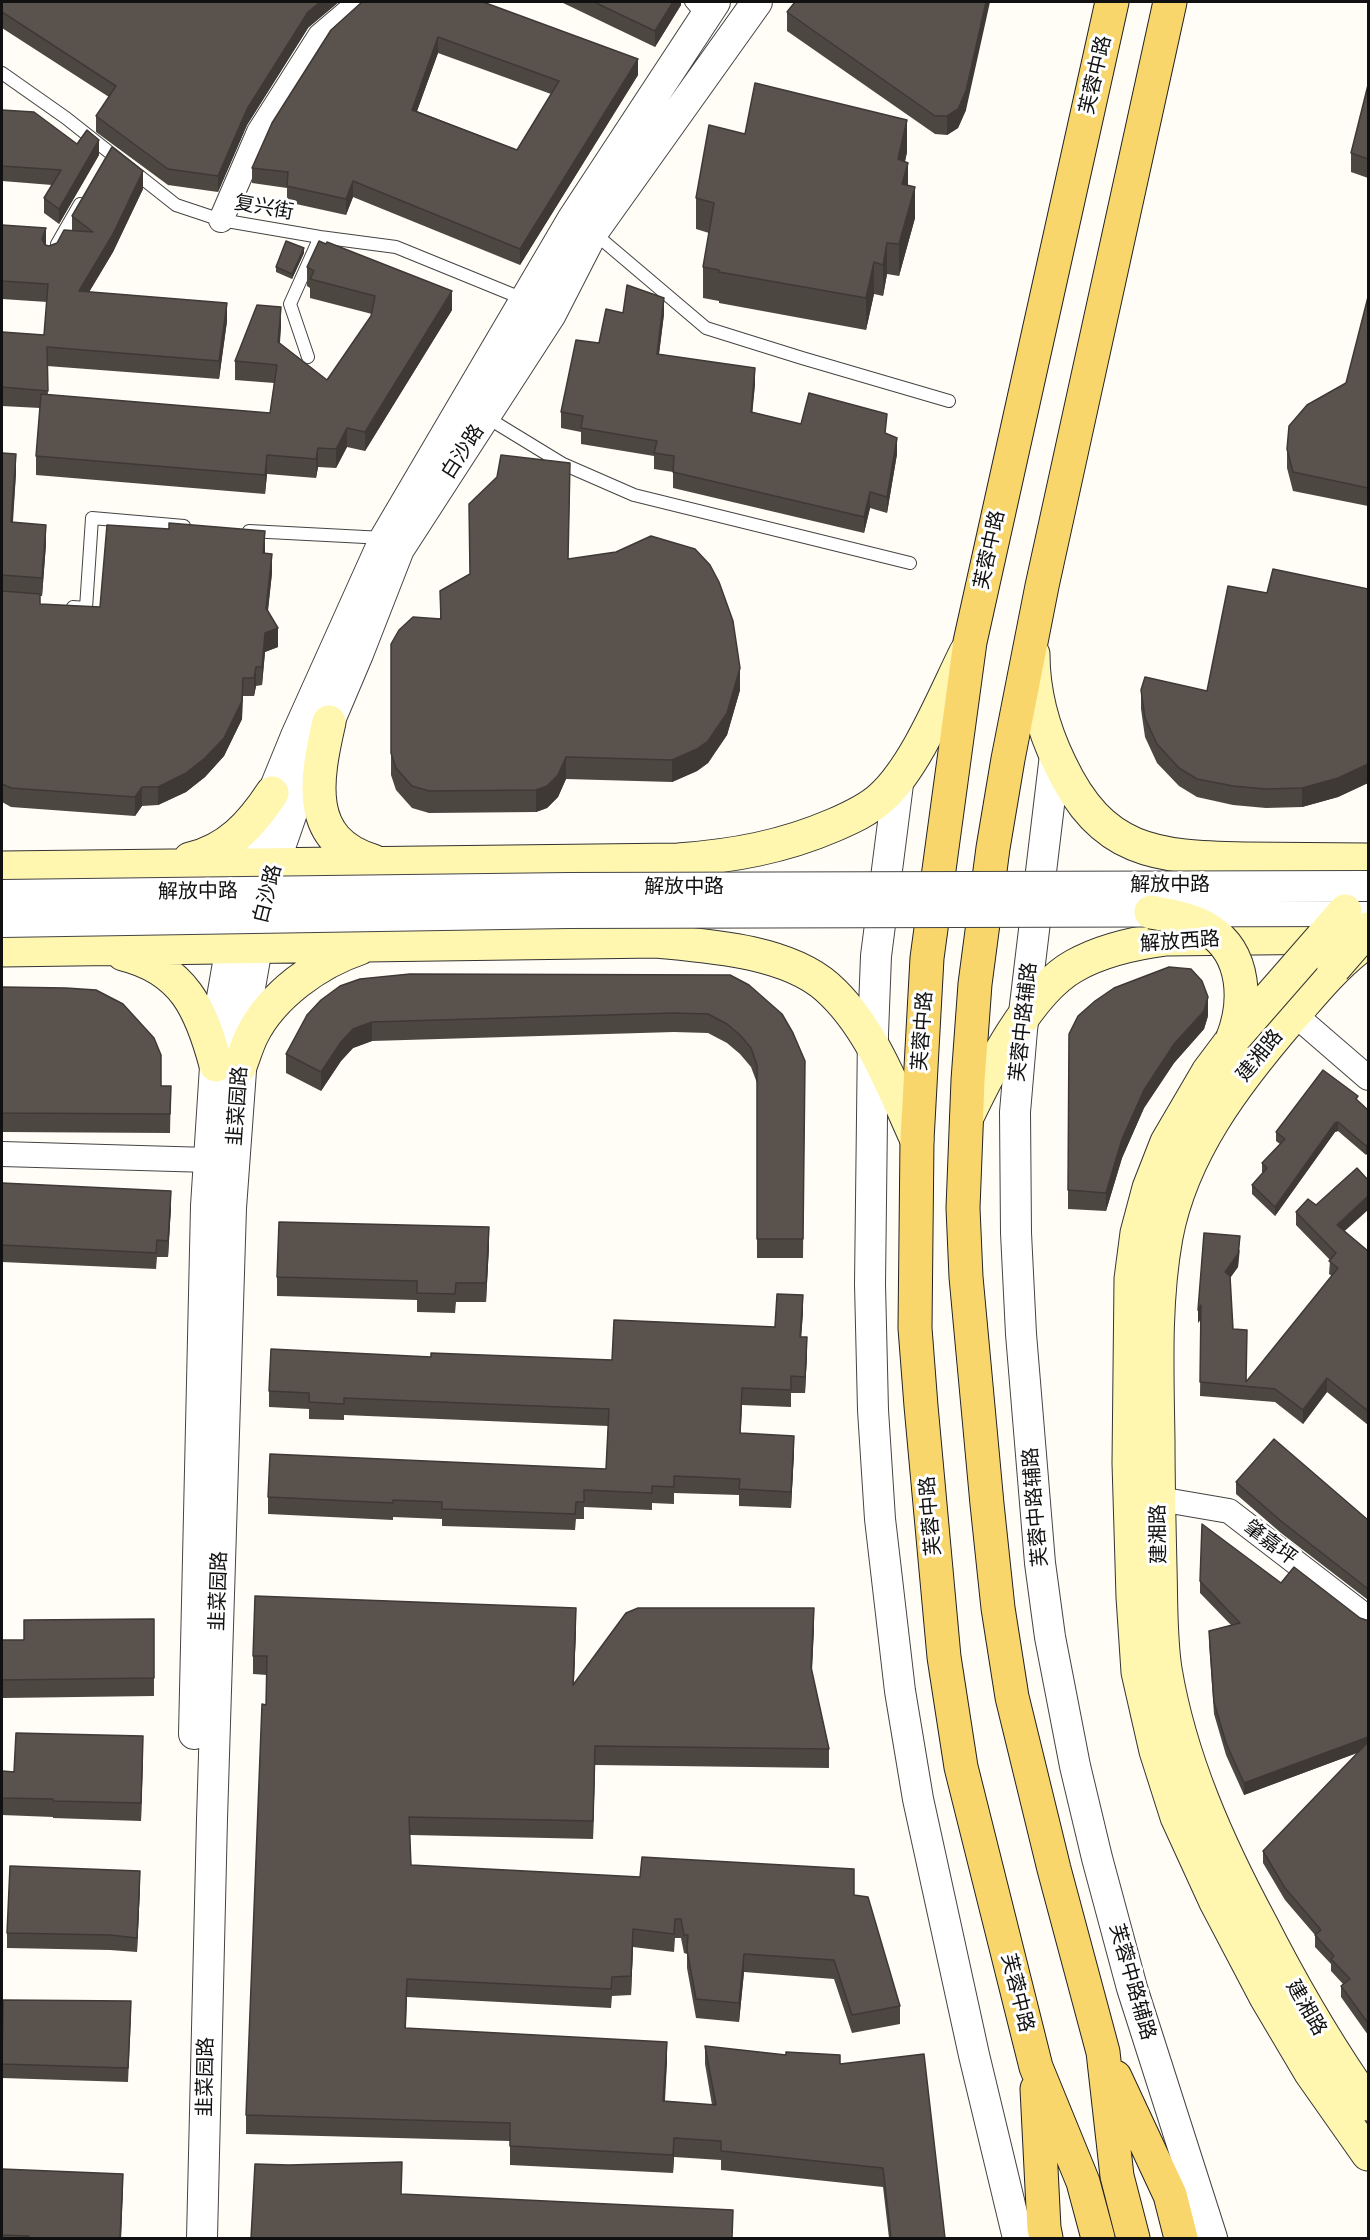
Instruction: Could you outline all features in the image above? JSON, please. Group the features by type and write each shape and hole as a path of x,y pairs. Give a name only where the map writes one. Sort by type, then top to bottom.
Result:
{"main road":[{"name":"芙蓉中路","path":"1098,2238 1083,2182 1036,2067 961,1767 948,1690 915,1328 917,1140 927,958 970,642 1112,2"},
{"path":"1133,2238 1117,2176 1103,2052 1054,1869 1012,1697 998,1608 966,1277 963,1208 975,984 993,848 1033,633 1170,2"},
{"path":"1033,633 1033,674 1040,718 1070,785 1087,810 1109,830 1132,844 1152,852 1201,858 1365,891"},
{"name":"解放中路","path":"2,868 678,860 718,857 771,847 815,833 852,817 881,798 899,776 929,729 970,642"},
{"path":"329,722 319,778 319,805 326,826 340,845 360,857 378,862"},
{"path":"158,866 193,859 217,850 238,836 256,818 272,793"},
{"path":"1315,885 1339,880 1365,891"},
{"path":"1334,968 1365,891"},
{"name":"建湘路","path":"1365,891 1232,1040 1208,1072 1167,1142 1149,1188 1137,1233 1131,1279 1129,1440 1133,1597 1138,1672 1156,1751 1177,1816 1215,1900 1266,1997 1311,2073 1368,2154"},
{"path":"1151,912 1192,922 1208,930 1228,947 1241,983 1242,1002 1240,1021 1232,1040"},
{"name":"解放西路","path":"967,1117 985,1080 1023,1020 1050,984 1072,966 1139,942 1166,939 1368,939"},
{"path":"1334,968 1368,939"},
{"path":"2,950 657,941 701,945 754,956 778,961 802,971 826,986 850,1012 873,1049 917,1140"},
{"path":"98,949 131,956 162,970 178,984 194,1004 228,1065 271,1007 324,964 374,944"},
{"name":"建湘路","path":"1334,968 1257,1057 1213,1120 1195,1153 1179,1192 1167,1235 1160,1282 1157,1341 1161,1598 1165,1668 1184,1746 1204,1806 1239,1884 1288,1978 1335,2057 1368,2104"},
{"path":"1103,2052 1170,2195 1194,2238"},
{"name":"芙蓉中路","path":"1036,2067 1038,2236"},
{"path":"1170,2195 1181,2238"}],"street":[{"path":"220,220 259,132 320,36 360,2"},
{"name":"白沙路","path":"243,946 261,864 272,793 333,650 385,538 538,307 757,2"},
{"name":"白沙路","path":"261,864 297,798 399,549 486,417 538,307 572,219 703,6"},
{"name":"芙蓉中路辅路","path":"1055,755 1023,1020 1015,1112 1016,1233 1021,1334 1040,1563 1050,1637 1075,1766 1100,1869 1132,1988 1212,2238"},
{"path":"899,776 876,956 873,1049 870,1284 873,1410 880,1519 900,1691 921,1811 974,2055 1038,2236"},
{"name":"解放中路","path":"2,895 569,888 1315,885"},
{"name":"解放中路","path":"2,922 568,913 1151,912 1365,891"},
{"name":"韭菜园路","path":"202,2238 231,1208 228,1065 218,1020 243,946"},
{"path":"1294,1014 1368,1078"},
{"name":"韭菜园路","path":"183,2238 206,1218 209,1160 228,1065"},
{"path":"2,1154 209,1160"},
{"name":"肇嘉坪","path":"1159,1499 1229,1511 1368,1618"}],"lane":[{"name":"复兴街","path":"2,73 66,118 106,159 176,205 220,220 396,248 538,307"},
{"path":"50,256 86,195"},
{"path":"593,232 706,328 949,401"},
{"path":"308,357 290,304 320,237"},
{"path":"486,417 563,464 634,495 910,563"},
{"path":"65,606 86,608 92,518 200,527"},
{"path":"235,530 385,538"}],"building":[{"path":"2,2 320,2 308,12 247,109 218,176 168,169 96,116 116,86 2,12"},
{"path":"362,2 483,2 638,59 520,249 353,181 346,199 287,186 288,172 252,168 272,123 331,30","holes":["438,37 559,81 517,150 412,110"]},
{"path":"594,2 673,2 655,31"},
{"path":"795,2 986,2 966,91 958,109 947,116 935,116 787,12"},
{"path":"755,83 907,120 898,159 908,163 902,184 915,187 899,244 887,243 883,265 874,262 866,298 719,272 719,270 703,267 714,203 696,198 709,125 745,134"},
{"path":"1368,85 1368,159 1351,153"},
{"path":"2,110 34,112 77,144 87,130 99,140 59,209 44,198 61,170 2,166"},
{"path":"112,147 143,171 113,234 79,291 227,303 219,361 47,347 48,391 2,387 2,332 44,335 48,284 2,281 2,225 46,228 42,239 45,245 49,246 57,243 64,230 93,232 72,216"},
{"path":"286,241 304,248 292,274 276,267"},
{"path":"319,241 326,244 327,242 452,291 365,432 347,428 336,449 318,448 316,459 267,455 265,475 36,456 41,394 270,413 277,365 235,361 257,305 281,307 278,342 327,380 371,316 375,296 310,279 314,271 307,267"},
{"path":"627,285 664,298 657,354 755,368 751,412 801,424 809,393 887,414 885,433 897,438 887,497 870,492 864,517 673,472 674,456 654,453 657,441 581,428 583,416 561,412 576,340 599,343 606,309 623,313"},
{"path":"1368,297 1368,488 1293,472 1287,449 1289,426 1307,405 1346,383"},
{"path":"2,453 16,454 11,522 46,525 42,578 2,575"},
{"path":"501,455 570,463 568,559 616,552 651,536 695,549 710,565 719,582 733,621 740,668 727,713 708,741 697,749 672,760 566,757 558,775 547,786 536,790 429,791 412,786 396,768 391,753 391,644 399,630 413,617 441,619 440,591 470,574 469,504 497,477"},
{"path":"169,523 265,531 263,553 272,554 266,608 278,628 265,633 262,667 256,667 254,678 243,678 242,701 224,738 205,758 186,773 158,787 142,787 135,797 11,788 2,784 2,591 40,594 40,604 100,607 107,525 169,529"},
{"path":"1273,569 1368,589 1368,764 1338,778 1302,788 1266,789 1197,779 1179,768 1157,744 1145,718 1141,690 1145,677 1207,691 1228,586 1267,593"},
{"path":"1169,967 1191,969 1202,981 1208,997 1204,1011 1174,1044 1144,1090 1122,1139 1106,1193 1068,1190 1069,1034 1078,1016 1114,988"},
{"path":"410,974 730,975 749,985 782,1014 805,1061 803,1239 757,1239 757,1065 751,1048 740,1035 727,1024 708,1014 674,1013 372,1022 353,1029 341,1042 321,1072 286,1054 307,1015 321,1000 340,986 360,979"},
{"path":"2,987 96,990 123,1004 154,1038 161,1055 161,1086 171,1086 170,1114 2,1113"},
{"path":"1323,1070 1358,1096 1356,1099 1368,1110 1368,1144 1366,1146 1338,1122 1335,1123 1275,1207 1252,1185 1267,1168 1262,1163 1285,1139 1276,1132"},
{"path":"1357,1168 1368,1180 1368,1196 1337,1225 1368,1251 1368,1411 1327,1378 1303,1410 1275,1389 1200,1382 1201,1305 1198,1310 1204,1233 1240,1236 1238,1254 1225,1272 1230,1276 1233,1329 1247,1330 1246,1382 1338,1268 1329,1261 1336,1253 1296,1212 1308,1199 1316,1205"},
{"path":"2,1183 171,1191 168,1241 157,1240 156,1253 2,1245"},
{"path":"279,1222 489,1227 486,1283 456,1283 455,1294 417,1293 417,1281 277,1277"},
{"path":"777,1294 803,1295 800,1337 807,1337 805,1377 791,1376 791,1390 742,1388 740,1433 794,1436 791,1492 739,1489 740,1479 674,1476 674,1487 652,1486 652,1493 584,1490 584,1502 576,1502 575,1514 442,1509 442,1502 393,1500 393,1503 268,1497 270,1454 606,1469 609,1409 344,1398 344,1404 309,1402 309,1393 269,1391 271,1349 431,1357 431,1353 612,1360 614,1320 775,1327"},
{"path":"1274,1439 1368,1520 1368,1589 1281,1521 1236,1482"},
{"path":"1202,1524 1281,1583 1294,1567 1360,1618 1368,1620 1368,1737 1244,1783 1226,1743 1214,1702 1209,1631 1240,1623 1200,1581"},
{"path":"255,1596 576,1608 573,1685 626,1613 638,1608 814,1608 811,1667 829,1749 595,1746 593,1821 409,1817 411,1865 640,1877 642,1857 854,1869 854,1895 868,1897 900,2006 852,2015 834,1960 744,1954 739,2003 696,1999 687,1950 688,1935 684,1935 681,1919 675,1919 674,1934 633,1929 631,1976 612,1977 611,1989 407,1979 405,2028 667,2042 663,2101 716,2105 705,2046 786,2055 786,2052 840,2055 840,2064 924,2054 945,2238 891,2238 883,2168 721,2151 721,2141 674,2138 673,2155 510,2146 510,2123 246,2115 262,1704 266,1705 267,1656 253,1656"},
{"path":"154,1619 154,1678 2,1680 2,1640 24,1640 24,1620"},
{"path":"16,1733 143,1736 141,1803 2,1798 2,1771 14,1772"},
{"path":"1368,1742 1368,2023 1341,1986 1350,1979 1331,1959 1334,1956 1315,1935 1321,1930 1285,1888 1263,1851"},
{"path":"10,1866 140,1871 137,1938 110,1935 7,1933"},
{"path":"3,2000 131,2001 128,2068 2,2064"},
{"path":"402,2162 401,2194 733,2210 732,2238 251,2238 255,2164"},
{"path":"2,2169 123,2174 120,2238 28,2238 29,2236 2,2235"}]}
